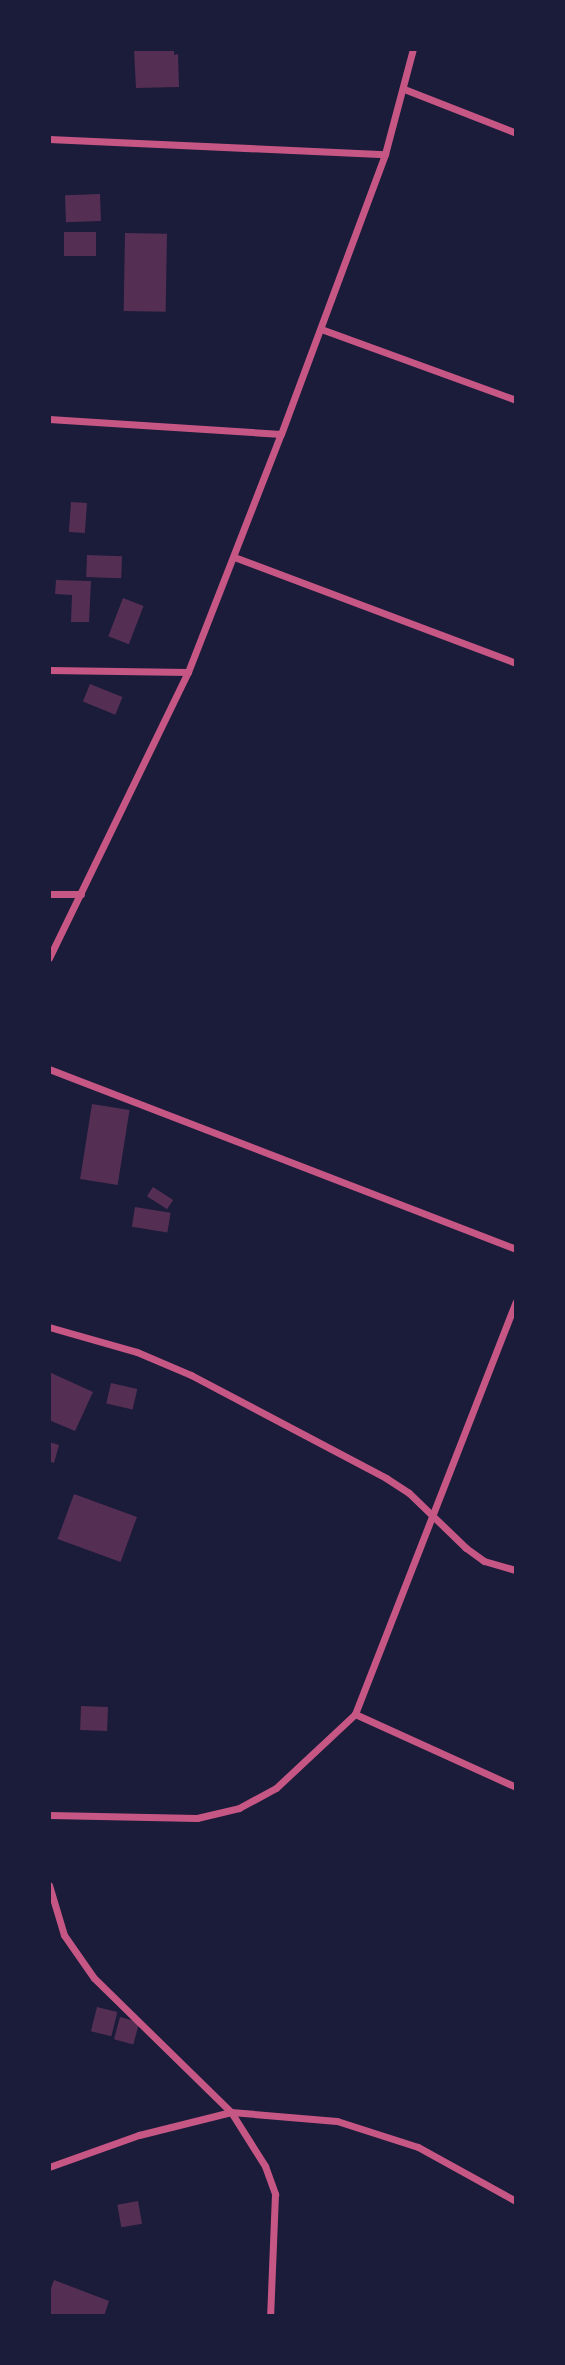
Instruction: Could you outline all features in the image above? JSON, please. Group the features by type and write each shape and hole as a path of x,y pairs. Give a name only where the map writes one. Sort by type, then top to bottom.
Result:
{"street":[{"path":"49,958 188,672 321,329 385,154 414,49"},
{"path":"404,89 516,133"},
{"path":"49,139 385,154"},
{"path":"321,329 516,400"},
{"path":"49,419 281,434"},
{"path":"234,557 516,663"},
{"path":"49,670 188,672"},
{"path":"49,894 81,894"},
{"path":"49,1069 516,1249"},
{"path":"49,1815 197,1818 239,1808 276,1788 355,1714 516,1302"},
{"path":"49,1327 137,1352 191,1376 386,1478 433,1516 466,1548 484,1560 516,1570"},
{"path":"355,1714 516,1787"},
{"path":"49,1885 64,1935 94,1978 231,2112 265,2166 275,2194 270,2316"},
{"path":"49,2167 139,2136 231,2112 337,2121 418,2147 516,2201"}],"building":[{"path":"134,49 174,49 174,55 178,54 179,87 136,88"},
{"path":"100,194 101,221 66,222 65,195"},
{"path":"64,232 96,232 96,256 64,256"},
{"path":"125,233 167,234 166,312 124,311"},
{"path":"71,502 87,503 85,533 69,532"},
{"path":"87,555 122,556 121,578 86,577"},
{"path":"56,580 91,581 89,622 71,622 72,595 55,594"},
{"path":"123,598 144,606 129,644 108,636"},
{"path":"90,684 122,697 115,715 83,702"},
{"path":"92,1104 130,1110 118,1185 80,1179"},
{"path":"153,1187 173,1200 167,1209 147,1196"},
{"path":"135,1207 171,1213 167,1232 132,1227"},
{"path":"49,1372 93,1392 75,1431 49,1420"},
{"path":"111,1383 137,1389 133,1410 106,1403"},
{"path":"49,1442 59,1445 54,1463 49,1461"},
{"path":"74,1494 137,1517 121,1562 58,1539"},
{"path":"81,1706 108,1707 107,1731 80,1730"},
{"path":"97,2007 117,2012 111,2036 91,2031"},
{"path":"120,2017 139,2022 133,2044 114,2039"},
{"path":"138,2201 142,2224 121,2227 117,2205"},
{"path":"54,2280 109,2301 104,2316 49,2316 49,2294"}]}
